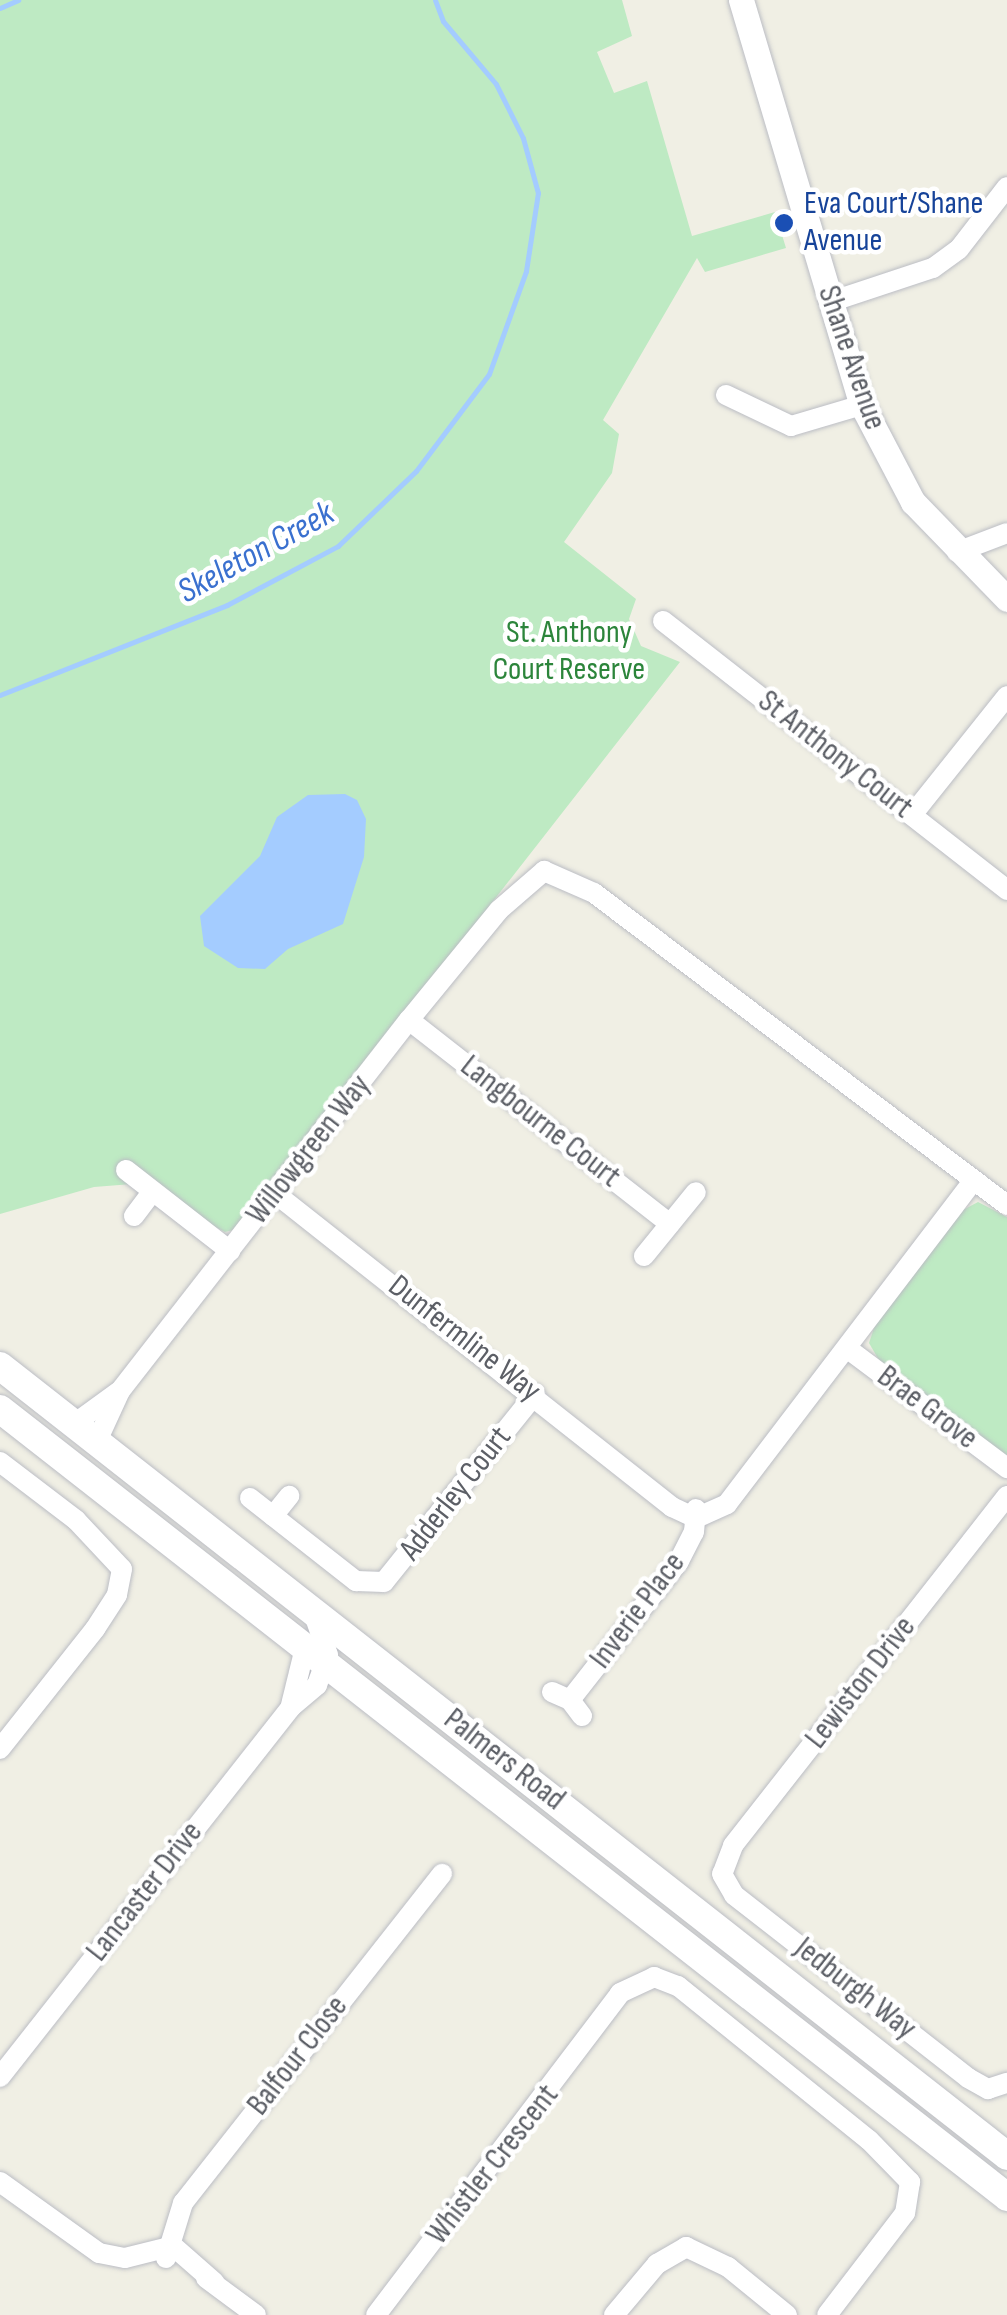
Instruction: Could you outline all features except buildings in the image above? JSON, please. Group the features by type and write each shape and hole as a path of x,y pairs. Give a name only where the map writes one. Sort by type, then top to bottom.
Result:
{"main road":[{"name":"Palmers Road","path":"0,1366 1007,2156"},
{"name":"Palmers Road","path":"0,1409 1007,2198"}],"street":[{"name":"Shane Avenue","path":"740,0 862,405 894,475 956,552 1007,599"},
{"path":"830,302 933,268 958,249 1007,187"},
{"path":"726,395 792,426 862,405"},
{"path":"956,552 1007,535"},
{"path":"980,573 1007,535"},
{"name":"Shane Avenue","path":"980,573 1007,590"},
{"name":"St Anthony Court","path":"663,621 1007,890"},
{"path":"912,815 1007,696"},
{"name":"Willowgreen Way","path":"97,1442 120,1390 409,1020 499,910 548,864 594,893 1007,1205"},
{"name":"Langbourne Court","path":"409,1020 670,1224"},
{"path":"126,1170 230,1251"},
{"path":"696,1514 739,1482 848,1349 974,1180"},
{"path":"134,1216 153,1191"},
{"path":"644,1256 696,1192"},
{"name":"Dunfermline Way","path":"276,1194 652,1486 672,1507 696,1514"},
{"name":"Brae Grove","path":"848,1349 1007,1468"},
{"name":"Willowgreen Way","path":"74,1424 120,1390"},
{"name":"Adderley Court","path":"250,1498 356,1581 384,1582 535,1394"},
{"path":"0,1462 76,1520 122,1569 117,1596 95,1629 0,1749"},
{"path":"273,1516 290,1496"},
{"name":"Lewiston Drive","path":"722,1874 727,1854 1007,1496"},
{"name":"Inverie Place","path":"568,1703 679,1561 696,1514"},
{"path":"312,1610 327,1648 315,1656"},
{"name":"Lancaster Drive","path":"0,2077 290,1707 317,1685 315,1656"},
{"name":"Balfour Close","path":"166,2252 192,2191 442,1874"},
{"name":"Jedburgh Way","path":"722,1874 734,1895 968,2078 1004,2085"},
{"name":"Whistler Crescent","path":"377,2314 608,2016 651,1986 690,2001 869,2140 910,2162 925,2189 917,2218 882,2247 827,2315"},
{"path":"0,2182 107,2269 166,2252 256,2315"},
{"path":"614,2315 657,2250 676,2238 710,2244 728,2266 788,2315"}],"green space":[{"name":"St. Anthony Court Reserve","path":"0,0 622,0 632,36 597,52 614,93 647,81 692,236 775,212 786,248 705,272 697,258 603,420 619,434 612,473 564,542 636,599 629,619 641,646 680,662 237,1229 225,1232 132,1184 94,1187 0,1214"},
{"path":"978,1202 1007,1217 1007,1458 880,1362 869,1343 875,1325 963,1210"}],"water":[{"path":"345,794 357,800 366,819 364,857 343,924 288,949 265,969 238,968 204,946 200,916 260,856 277,817 308,795"}],"waterway":[{"path":"0,8 18,0"},
{"name":"Skeleton Creek","path":"0,695 227,605 338,546 416,471 489,374 526,271 538,193 523,138 496,84 443,21 435,0"}],"place":[{"name":"Eva Court/Shane Avenue","path":"784,223"}]}
